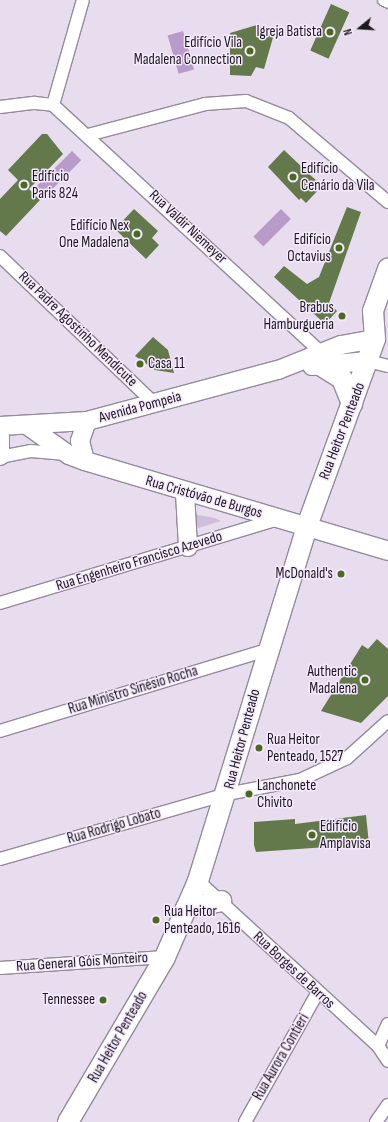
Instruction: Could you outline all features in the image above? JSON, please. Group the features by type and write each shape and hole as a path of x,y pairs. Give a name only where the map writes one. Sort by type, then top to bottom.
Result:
{"main road":[{"name":"Rua Heitor Penteado","path":"68,1122 164,957 198,881 227,794 266,650 307,526 368,361 382,333 373,311 388,269"},
{"name":"Avenida Pompeia","path":"0,426 28,426 87,421 320,359 382,333"},
{"name":"Avenida Pompeia","path":"320,359 368,361"},
{"path":"320,359 342,379 352,404"},
{"path":"77,458 80,442 87,421"},
{"name":"Rua Cristóvão de Burgos","path":"28,426 77,458 185,493 307,526 388,551"},
{"path":"0,437 0,457"},
{"path":"185,493 188,547"},
{"path":"186,908 221,901"}],"street":[{"path":"0,107 35,103 53,106 84,0"},
{"path":"384,0 388,2"},
{"path":"88,135 206,104 246,102 289,118 388,202"},
{"name":"Rua Valdir Niemeyer","path":"53,106 88,135 320,359"},
{"name":"Rua Padre Agostinho Mendicute","path":"0,256 154,403"},
{"path":"368,361 388,366"},
{"path":"0,457 31,451 77,458"},
{"name":"Rua Engenheiro Francisco Azevedo","path":"0,603 278,519"},
{"name":"Rua Ministro Sinésio Rocha","path":"0,731 266,650"},
{"name":"Rua Rodrigo Lobato","path":"0,859 227,794 276,786 328,769 369,742 388,721"},
{"name":"Rua Borges de Barros","path":"198,881 378,1046 388,1061"},
{"name":"Rua General Góis Monteiro","path":"0,968 164,957"},
{"name":"Rua Aurora Contieri","path":"245,1122 318,992"},
{"path":"378,1046 388,1024"},
{"path":"376,1122 388,1105"}],"shaded area":[{"path":"183,31 194,69 179,74 168,35"},
{"path":"72,151 81,160 46,196 37,186"},
{"path":"281,209 291,219 263,246 253,237"},
{"path":"193,514 215,518 221,521 195,529"}],"building":[{"name":"Igreja Batista","path":"331,4 349,12 329,59 310,51"},
{"name":"Edifício Vila Madalena Connection","path":"257,25 274,34 264,69 256,67 251,76 230,75 230,33"},
{"name":"Edifício Paris 824","path":"42,134 47,134 63,154 29,189 40,200 6,236 0,231 0,199 18,180 8,170"},
{"name":"Edifício Cenário da Vila","path":"284,150 322,186 306,203 301,198 299,200 268,167"},
{"name":"Edifício Octavius","path":"347,207 361,212 329,303 337,311 325,324 274,277 284,266 307,284 319,277"},
{"name":"Edifício Nex One Madalena","path":"134,209 158,231 152,238 159,245 146,259 115,229"},
{"path":"153,337 168,350 174,373 155,370 135,356"},
{"name":"Authentic Madalena","path":"377,639 388,649 388,696 361,723 321,711 362,645 368,649"},
{"name":"Edifício Amplavisa","path":"366,815 369,844 256,852 254,845 254,822 295,819 295,824"}],"place":[{"name":"Igreja Batista","path":"330,32"},
{"name":"Edifício Vila Madalena Connection","path":"250,51"},
{"name":"Edifício Cenário da Vila","path":"293,177"},
{"name":"Edifício Paris 824","path":"24,185"},
{"name":"Edifício Nex One Madalena","path":"137,234"},
{"name":"Edifício Octavius","path":"339,248"},
{"name":"Brabus Hamburgueria","path":"342,316"},
{"name":"Casa 11","path":"140,364"},
{"name":"McDonald's","path":"341,574"},
{"name":"Authentic Madalena","path":"365,680"},
{"name":"Rua Heitor Penteado, 1527","path":"259,748"},
{"name":"Lanchonete Chivito","path":"249,794"},
{"name":"Edifício Amplavisa","path":"312,835"},
{"name":"Rua Heitor Penteado, 1616","path":"156,920"},
{"name":"Tennessee","path":"103,1000"}]}
